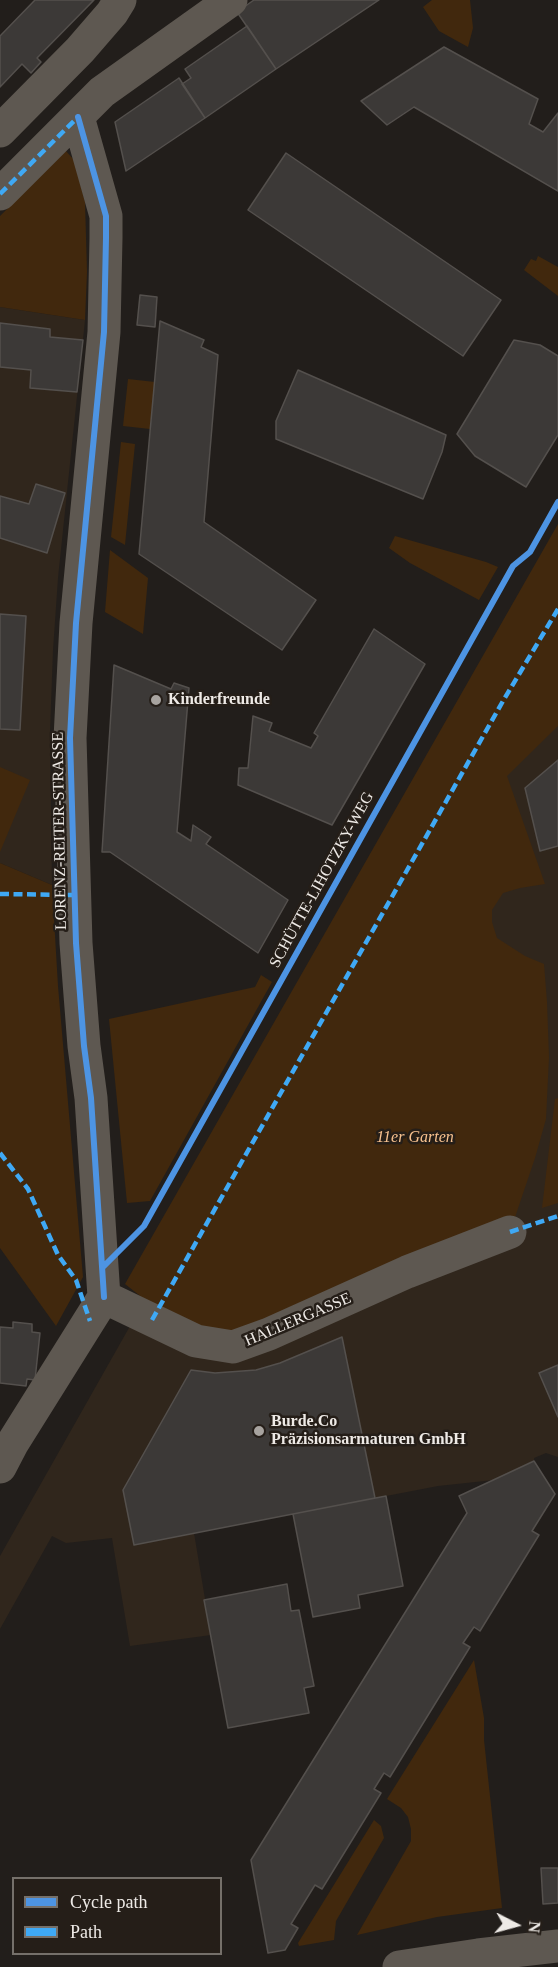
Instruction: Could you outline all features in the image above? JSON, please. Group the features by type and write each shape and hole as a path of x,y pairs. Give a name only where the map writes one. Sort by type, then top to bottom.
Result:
{"street":[{"path":"0,131 80,50 112,13 120,0"},
{"path":"0,194 102,92 231,0"},
{"name":"LORENZ-REITER-STRASSE","path":"78,117 106,216 107,268 104,332 76,623 70,738 76,943 84,1046 91,1098 104,1297"},
{"name":"HALLERGASSE","path":"104,1297 196,1341 233,1347 269,1335 407,1272 510,1232"},
{"path":"0,1467 104,1297"},
{"path":"399,1967 558,1946"}],"shaded area":[{"path":"0,307 85,320 58,578 53,650 50,731 52,885 0,863"},
{"path":"558,569 558,1457 546,1453 494,1480 438,1486 194,1533 211,1635 130,1646 112,1538 66,1543 52,1536 0,1629 0,1556"}],"green space":[{"path":"432,0 470,0 473,28 468,47 439,31 423,7"},
{"path":"66,151 74,160 85,202 87,272 85,320 0,307 0,216"},
{"path":"538,256 558,267 558,296 524,270 531,259 536,261"},
{"path":"128,379 155,382 150,429 123,426"},
{"path":"121,442 135,444 125,545 111,537"},
{"name":"11er Garten","path":"558,524 558,726 507,776 545,884 503,893 492,910 492,922 497,938 525,956 544,964 547,1002 549,1057 546,1119 510,1232 233,1347 172,1321 125,1284"},
{"path":"395,536 498,567 479,600 410,563 389,548"},
{"path":"110,550 148,578 143,634 105,612"},
{"path":"0,767 30,780 0,852"},
{"path":"0,863 52,885 58,986 83,1277 56,1326 0,1248"},
{"path":"261,975 272,982 150,1201 127,1203 109,1019 255,987"},
{"path":"558,1098 558,1203 542,1208 555,1099"},
{"path":"474,1660 484,1718 484,1740 502,1908 437,1917 357,1935 411,1841 408,1817 401,1808 387,1799"},
{"path":"374,1820 381,1826 384,1838 336,1921 334,1940 299,1946 298,1943"}],"building":[{"path":"35,0 94,0 37,58 41,62 31,73 22,64 0,87 0,36"},
{"path":"254,0 379,0 276,69 237,12"},
{"path":"247,26 276,69 205,118 182,84 191,78 185,69"},
{"path":"444,47 538,99 529,124 543,132 558,113 558,191 414,107 387,125 361,101"},
{"path":"179,78 205,118 126,171 115,122"},
{"path":"286,153 501,300 463,356 248,210"},
{"path":"140,295 157,297 155,327 137,325"},
{"path":"160,321 204,340 201,347 218,355 204,522 316,600 282,650 139,554"},
{"path":"0,323 50,329 50,337 83,340 77,392 30,388 31,370 0,367"},
{"path":"514,340 540,345 558,356 558,435 526,487 475,456 457,434"},
{"path":"298,370 446,435 442,452 423,499 276,439 276,421"},
{"path":"36,484 65,493 47,553 0,538 0,496 29,504"},
{"path":"0,614 26,616 20,730 0,729"},
{"path":"374,629 425,664 332,825 238,785 239,768 248,768 253,716 272,723 269,731 311,748 318,736 314,733"},
{"path":"114,665 171,689 174,683 189,688 177,832 191,841 193,825 211,837 206,844 288,900 258,953 110,852 102,852"},
{"path":"558,760 558,846 540,851 525,788"},
{"path":"13,1322 32,1324 32,1332 40,1333 35,1380 27,1379 26,1386 0,1383 0,1327 13,1328"},
{"name":"Burde.Co Präzisionsarmaturen GmbH","path":"342,1337 375,1498 134,1545 123,1490 191,1370 215,1373 256,1370 280,1363"},
{"path":"558,1365 558,1417 539,1373"},
{"path":"534,1461 555,1494 532,1531 539,1535 480,1631 474,1627 463,1643 470,1647 390,1777 384,1773 374,1789 381,1793 322,1889 315,1885 291,1924 298,1928 285,1950 268,1953 251,1860 467,1513 459,1496"},
{"path":"386,1496 403,1586 358,1595 360,1608 313,1617 293,1514"},
{"path":"287,1584 291,1611 299,1610 314,1686 304,1688 309,1713 228,1728 204,1600"},
{"path":"541,1868 558,1868 558,1903 543,1904"}],"marked path":[{"path":"0,194 78,117"},
{"path":"152,1320 503,701 558,609"},
{"path":"0,894 74,895"},
{"path":"0,1153 28,1189 58,1255 76,1280 90,1321"},
{"path":"510,1232 558,1216"}],"cycle path":[{"path":"78,117 106,216 104,332 76,623 70,738 76,943 84,1046 91,1098 104,1297"},
{"name":"SCHÜTTE-LIHOTZKY-WEG","path":"103,1267 144,1226 513,566 530,552 558,502"}],"place":[{"name":"Kinderfreunde","path":"156,700"},
{"name":"Burde.Co Präzisionsarmaturen GmbH","path":"259,1431"}]}
